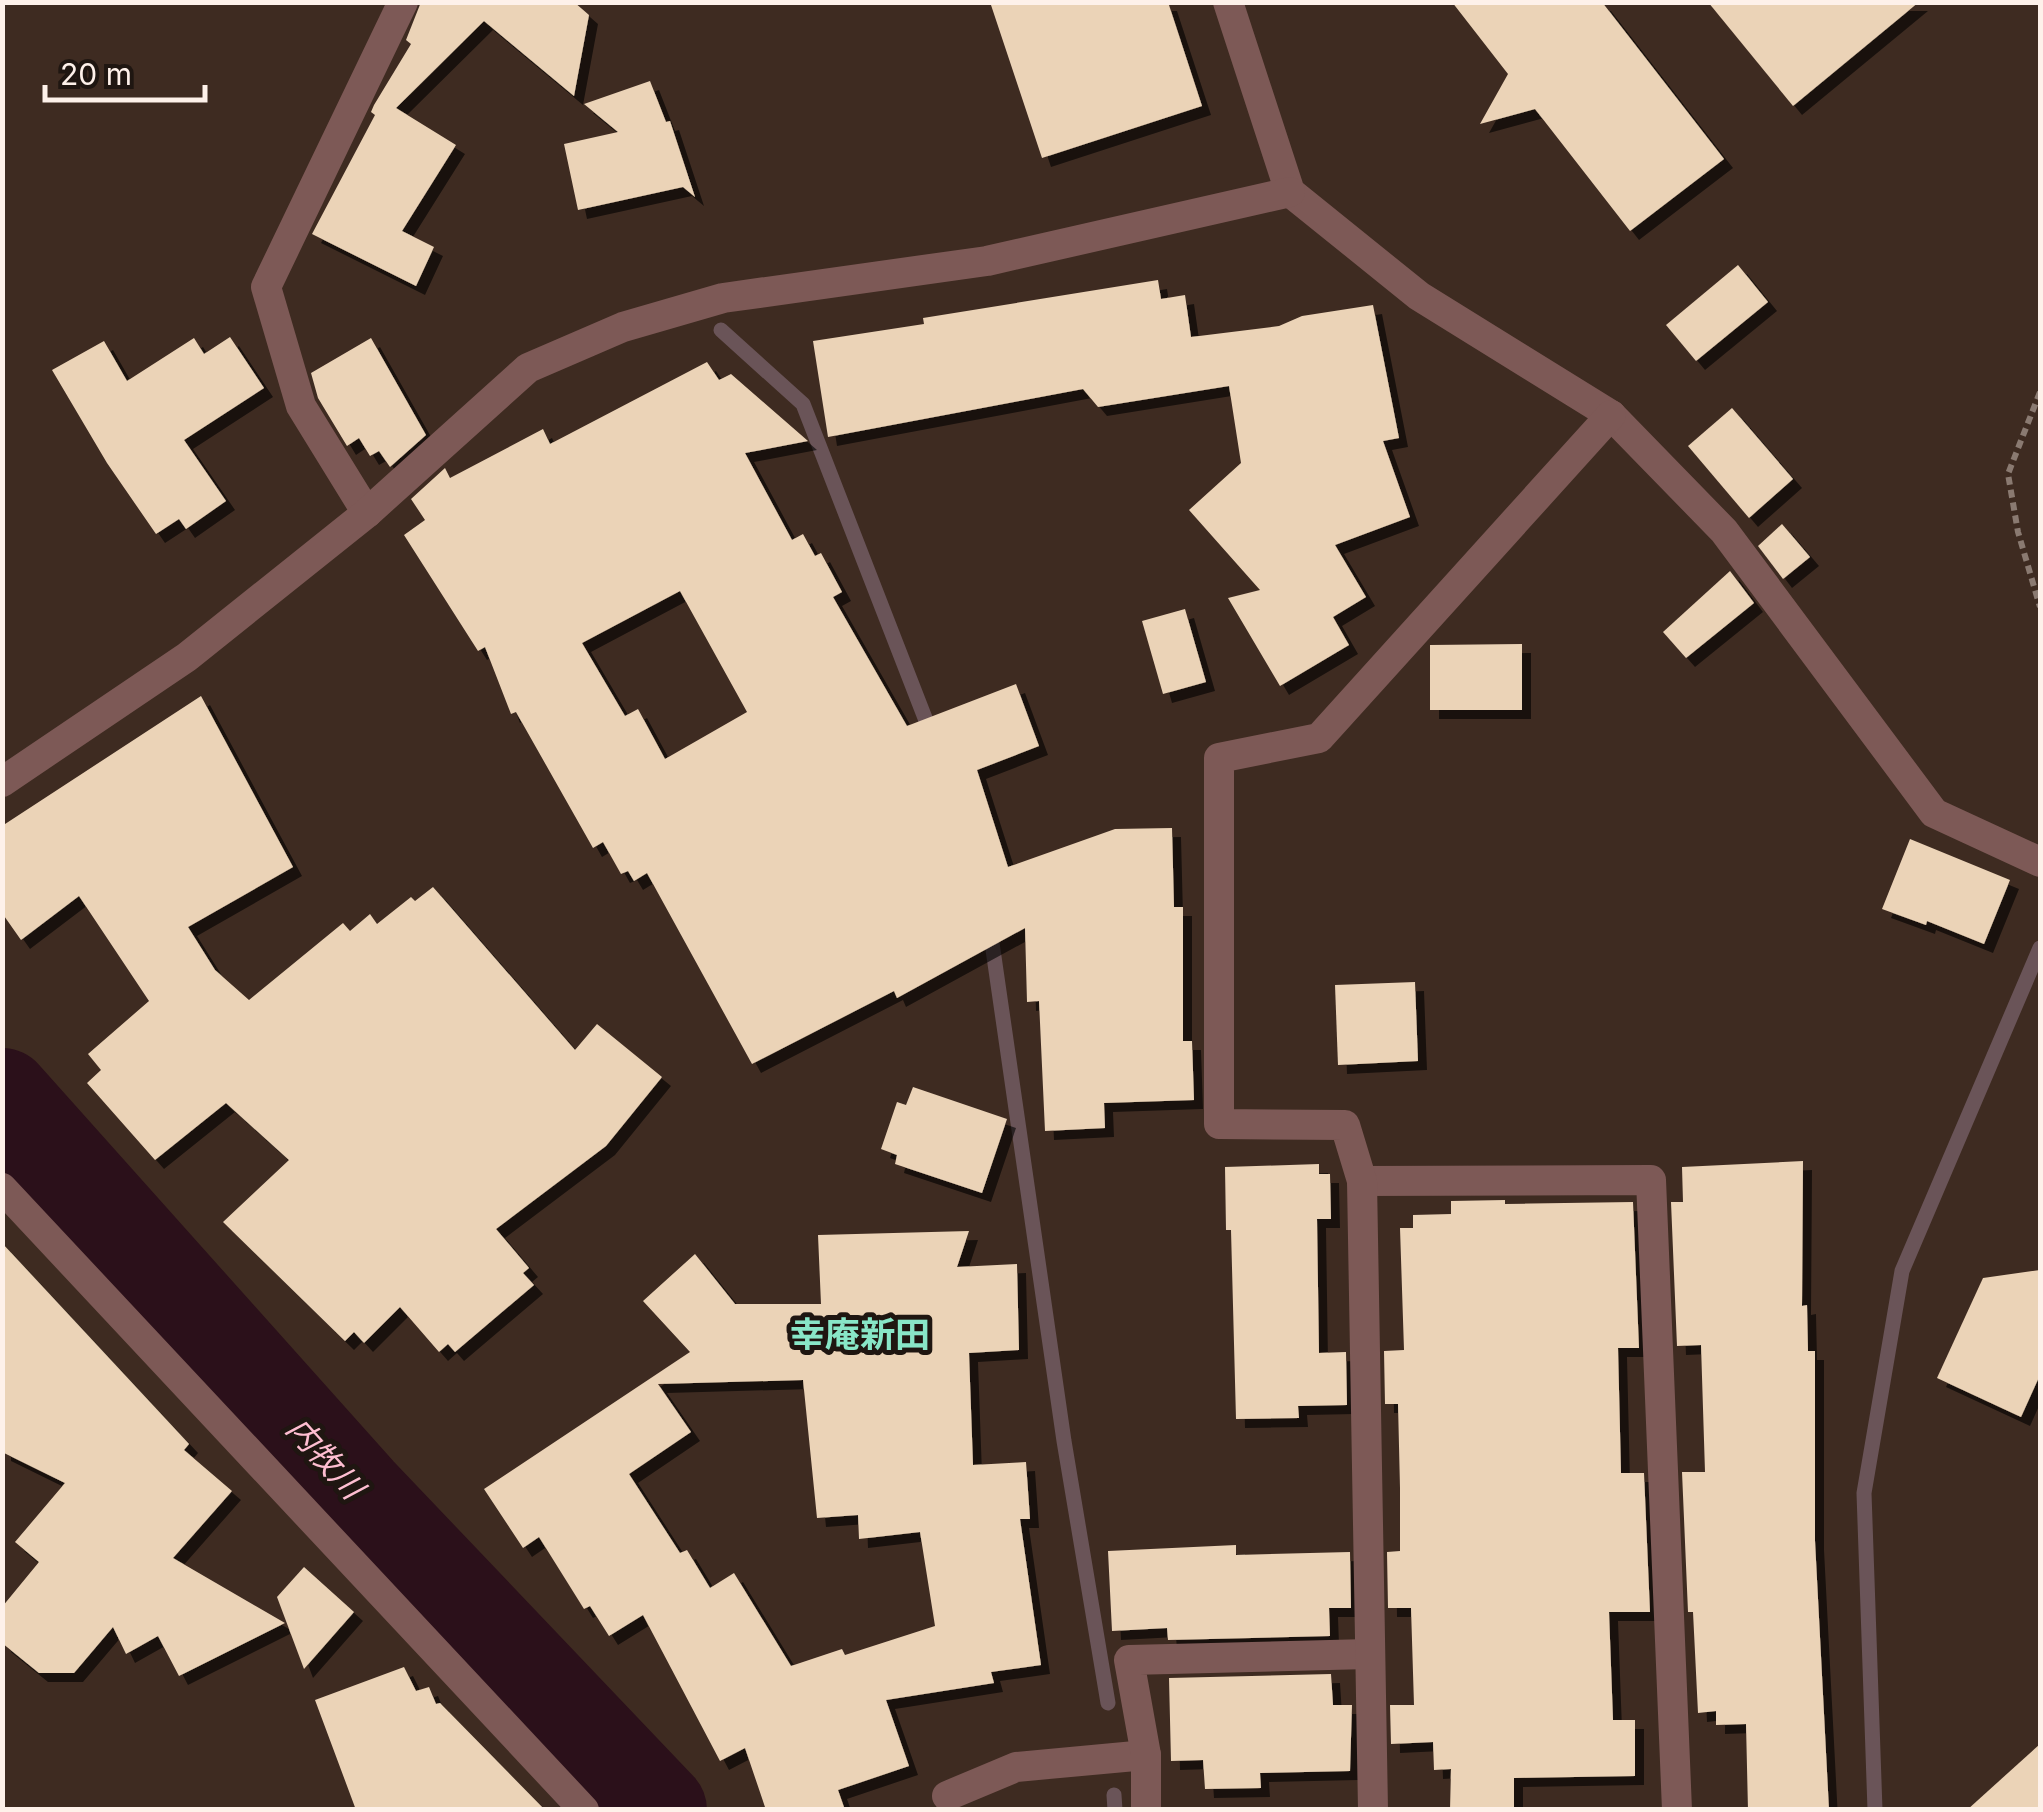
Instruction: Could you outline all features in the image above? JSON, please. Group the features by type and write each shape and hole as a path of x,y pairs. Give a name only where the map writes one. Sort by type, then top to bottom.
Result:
{"street":[{"path":"367,512 301,406 266,287 403,2"},
{"path":"1228,2 1290,192 1418,296 1611,415 1724,531 1934,813 2038,857"},
{"path":"2,782 187,657 367,512 528,368 623,327 722,298 987,260 1290,192"},
{"path":"1373,1810 1362,1181 1345,1126 1220,1124 1219,758 1319,738 1611,415"},
{"path":"1362,1181 1651,1180 1677,1810"},
{"path":"2,1188 584,1810"},
{"path":"1146,1810 1146,1755 1129,1660 1369,1654"},
{"path":"947,1796 1016,1767 1146,1755"}],"path":[{"path":"2040,392 2008,474 2018,532 2040,607"}],"building":[{"path":"421,2 574,2 589,15 574,96 484,21 396,108 456,145 402,231 434,247 416,286 312,234 375,115 371,112 374,105 411,44 406,40"},
{"path":"990,2 1168,2 1202,106 1042,158"},
{"path":"1452,2 1602,2 1724,159 1630,231 1535,109 1480,124 1508,74"},
{"path":"1708,2 1919,2 1793,106"},
{"path":"650,81 666,122 670,121 695,197 683,187 578,210 564,144 618,132 584,104"},
{"path":"1738,265 1768,302 1696,361 1666,325"},
{"path":"1158,280 1161,299 1185,295 1191,337 1279,326 1302,316 1373,305 1399,438 1383,441 1410,517 1335,545 1366,597 1333,617 1349,645 1280,686 1228,598 1260,590 1189,510 1241,463 1229,386 1098,407 1083,389 828,437 813,341 924,324 923,318"},
{"path":"230,337 264,388 184,440 226,501 186,529 179,519 156,534 107,463 52,370 104,341 127,381 194,338 204,354"},
{"path":"371,338 426,435 390,467 379,451 370,456 359,438 347,446 318,398 311,373"},
{"path":"707,362 719,380 731,374 808,441 745,453 792,540 803,534 815,556 821,553 842,592 833,597 907,726 1016,684 1039,746 977,770 1008,867 1115,829 1172,828 1174,907 1183,907 1183,1041 1192,1041 1194,1100 1104,1103 1105,1128 1045,1131 1039,1001 1027,1002 1025,928 897,998 894,991 752,1064 647,873 634,881 628,871 621,874 603,842 593,848 516,712 511,714 485,647 478,651 404,535 425,520 411,499 445,468 450,478 543,429 550,444","holes":["680,591 747,712 665,759 638,709 625,716 582,643"]},
{"path":"1732,408 1793,479 1749,518 1688,446"},
{"path":"1782,524 1810,557 1783,579 1758,546"},
{"path":"1730,571 1754,603 1686,658 1663,632"},
{"path":"1185,609 1206,682 1163,694 1142,621"},
{"path":"1522,644 1522,710 1430,710 1430,645"},
{"path":"201,696 293,867 188,927 215,970 249,1000 343,923 350,931 370,914 377,924 411,897 415,901 433,887 575,1050 597,1024 662,1077 606,1146 496,1229 529,1268 523,1273 534,1285 455,1352 448,1344 439,1352 400,1307 364,1343 354,1332 345,1341 223,1222 289,1160 226,1103 155,1160 87,1083 101,1070 88,1054 149,1001 79,896 21,940 2,913 2,826"},
{"path":"1910,839 2010,880 1984,944 1927,921 1926,925 1882,909"},
{"path":"1415,982 1418,1061 1338,1065 1335,985"},
{"path":"913,1087 1007,1119 982,1193 895,1164 897,1155 881,1149 897,1102 906,1105"},
{"path":"1803,1161 1802,1306 1807,1305 1808,1351 1815,1351 1815,1541 1829,1810 1748,1810 1746,1724 1716,1725 1716,1711 1698,1713 1693,1612 1688,1612 1682,1472 1705,1472 1701,1345 1677,1346 1671,1202 1683,1202 1682,1167"},
{"path":"1319,1164 1319,1174 1330,1174 1331,1219 1317,1219 1319,1353 1346,1352 1347,1405 1298,1406 1299,1418 1236,1419 1231,1230 1226,1230 1225,1167"},
{"path":"1505,1200 1505,1204 1633,1202 1639,1348 1618,1348 1621,1473 1644,1473 1650,1612 1609,1612 1613,1720 1635,1720 1635,1776 1514,1778 1514,1810 1450,1810 1451,1769 1434,1770 1433,1742 1391,1744 1390,1705 1414,1705 1411,1608 1388,1608 1387,1552 1400,1551 1400,1488 1398,1404 1385,1404 1384,1351 1404,1350 1400,1228 1413,1228 1413,1215 1451,1214 1451,1201"},
{"path":"969,1231 957,1267 1017,1264 1019,1350 969,1353 973,1465 1026,1462 1030,1519 1020,1519 1041,1665 991,1672 994,1683 886,1700 909,1766 838,1790 845,1810 766,1810 745,1748 720,1761 643,1615 609,1636 590,1606 584,1609 539,1537 523,1548 484,1489 690,1352 643,1301 695,1254 735,1304 821,1304 818,1235","holes":["803,1380 817,1518 858,1515 859,1539 920,1532 935,1626 845,1655 842,1649 791,1666 734,1573 710,1588 687,1550 680,1553 629,1474 691,1432 658,1384"]},
{"path":"2,1243 189,1444 184,1450 232,1491 173,1558 285,1623 179,1676 158,1636 126,1654 113,1627 74,1673 39,1673 2,1643 2,1607 39,1562 15,1542 65,1483 2,1452"},
{"path":"2040,1270 2040,1375 2021,1417 1937,1378 1983,1278"},
{"path":"1236,1545 1236,1555 1350,1552 1351,1608 1329,1608 1330,1636 1168,1640 1167,1628 1112,1631 1108,1551"},
{"path":"304,1567 354,1612 304,1669 277,1597"},
{"path":"404,1667 416,1691 429,1687 436,1704 440,1703 545,1810 356,1810 315,1700"},
{"path":"1331,1674 1333,1705 1352,1705 1350,1771 1260,1773 1261,1788 1205,1789 1203,1760 1171,1761 1169,1678"},
{"path":"2040,1744 2040,1810 1967,1810"}],"waterway":[{"path":"721,330 803,404 932,736"},
{"path":"990,929 1064,1441 1108,1703"},
{"path":"1875,1810 1864,1493 1902,1271 2040,948"},
{"name":"内牧川","path":"2,1097 357,1494 658,1810"},
{"path":"1114,1795 1115,1810"}],"district":[{"name":"幸庵新田","path":"860,1335"}]}
